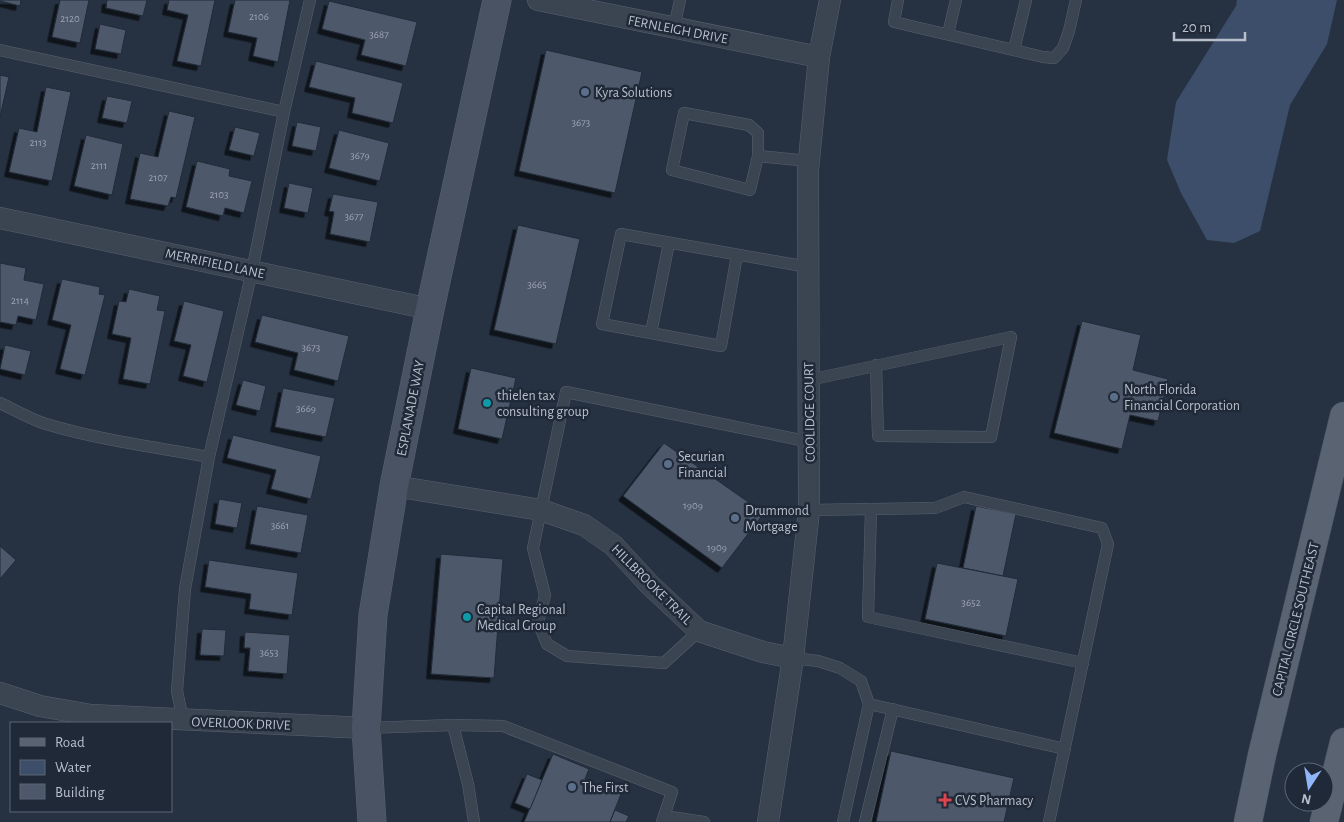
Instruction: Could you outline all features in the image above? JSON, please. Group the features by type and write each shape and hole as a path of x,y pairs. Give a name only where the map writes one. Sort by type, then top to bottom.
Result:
{"main road":[{"name":"CAPITAL CIRCLE SOUTHEAST","path":"1248,822 1344,416"},
{"path":"1324,822 1344,742"}],"street":[{"name":"ESPLANADE WAY","path":"372,822 366,728 374,616 394,486 497,0"},
{"name":"FERNLEIGH DRIVE","path":"538,0 819,57"},
{"name":"COOLIDGE COURT","path":"768,822 794,658 809,510 809,161 819,57 830,0"},
{"name":"MERRIFIELD LANE","path":"0,218 430,309"},
{"name":"HILLBROOKE TRAIL","path":"394,486 540,510 584,525 613,545 650,585 699,631 763,652 794,658"},
{"name":"OVERLOOK DRIVE","path":"0,694 40,706 91,715 366,728"}],"lane":[{"path":"183,720 177,692 185,589 209,457 252,271 284,112 310,0"},
{"path":"674,28 680,0"},
{"path":"898,0 894,22 1054,58 1064,48 1076,0"},
{"path":"948,34 956,0"},
{"path":"1014,50 1026,0"},
{"path":"0,50 284,112"},
{"path":"684,113 749,125 758,133 758,156 750,190 672,170 684,113"},
{"path":"758,156 809,161"},
{"path":"737,255 721,346 602,324 621,234 808,267"},
{"path":"651,333 669,243"},
{"path":"809,380 876,365 1011,336 991,437 878,436 876,365"},
{"path":"699,631 664,663 567,656 547,644 538,622 545,596 532,548 566,392 810,442"},
{"path":"0,403 43,423 90,436 209,457"},
{"path":"809,510 935,508 964,496 1102,528 1108,544 1049,822"},
{"path":"871,509 868,617 1083,663"},
{"path":"794,658 818,661 840,668 861,681 869,704 843,822"},
{"path":"869,704 1065,749"},
{"path":"865,822 893,709"},
{"path":"453,724 468,784 474,822"},
{"path":"366,728 453,724 503,726 672,792 663,819 704,822"}],"water":[{"path":"1237,0 1337,0 1327,44 1290,105 1260,231 1234,243 1207,240 1181,193 1167,160 1176,102 1236,6"}],"building":[{"path":"0,0 21,0 20,6"},
{"path":"60,0 89,0 80,43 52,37"},
{"path":"107,0 147,0 143,16 106,8"},
{"path":"169,0 215,0 201,66 177,61 188,15 167,10"},
{"path":"235,0 290,0 278,62 253,56 257,38 228,32"},
{"path":"329,1 417,22 406,66 361,55 365,40 322,29"},
{"path":"100,24 126,30 121,54 95,49"},
{"path":"546,50 642,72 615,193 519,171"},
{"path":"316,61 403,83 393,123 352,113 355,98 309,87"},
{"path":"0,75 9,77 0,117"},
{"path":"46,87 71,92 52,181 9,172 19,128 37,132"},
{"path":"107,96 132,101 127,123 102,118"},
{"path":"169,111 195,117 176,198 171,197 168,206 130,199 140,153 158,157"},
{"path":"297,122 321,127 316,151 292,146"},
{"path":"235,127 260,133 254,156 229,150"},
{"path":"339,130 389,143 380,181 329,168"},
{"path":"86,135 123,144 112,195 74,186"},
{"path":"197,161 230,169 229,176 252,181 244,213 225,208 223,216 186,207"},
{"path":"289,183 313,188 308,213 284,208"},
{"path":"333,194 378,202 370,242 330,234 334,212 329,211"},
{"path":"518,225 580,239 556,344 494,330"},
{"path":"0,263 26,268 24,280 44,284 36,320 18,316 16,325 0,322"},
{"path":"62,279 100,287 99,294 105,295 85,375 60,369 71,325 52,320"},
{"path":"129,289 160,296 157,310 165,311 150,384 123,379 131,338 112,334 119,301 126,302"},
{"path":"184,301 224,311 207,382 183,376 191,345 174,341"},
{"path":"262,315 349,336 338,381 294,370 298,353 255,342"},
{"name":"North Florida Financial Corporation","path":"1082,321 1141,335 1133,370 1168,379 1158,421 1130,415 1122,449 1054,433"},
{"path":"5,345 31,351 25,375 0,369"},
{"name":"thielen tax consulting group","path":"471,368 516,378 502,439 458,429"},
{"path":"243,380 266,386 260,411 236,405"},
{"path":"283,388 335,398 326,437 275,427"},
{"path":"233,435 321,456 311,499 271,489 276,470 227,458"},
{"path":"664,443 764,513 722,568 623,496"},
{"path":"219,499 242,503 237,528 215,524"},
{"path":"257,506 308,515 301,553 250,544"},
{"path":"976,506 1016,514 1003,576 963,568"},
{"path":"0,546 16,560 0,579"},
{"name":"Capital Regional Medical Group","path":"441,554 503,559 494,678 431,674"},
{"path":"209,560 298,573 292,615 249,609 251,594 205,587"},
{"path":"937,563 1018,579 1006,636 925,619"},
{"path":"202,629 226,630 224,656 200,655"},
{"path":"245,632 290,635 287,674 248,671 250,648 244,648"},
{"name":"CVS Pharmacy","path":"891,751 1014,778 1004,822 876,822"},
{"name":"The First","path":"553,754 589,769 585,779 621,794 610,822 524,822"},
{"path":"527,774 542,780 530,809 515,803"},
{"path":"615,810 629,816 626,822 610,822"}],"place":[{"name":"Kyra Solutions","path":"585,92"},
{"name":"North Florida Financial Corporation","path":"1114,397"},
{"name":"thielen tax consulting group","path":"487,403"},
{"name":"Securian Financial","path":"668,464"},
{"name":"Drummond Mortgage","path":"735,518"},
{"name":"Capital Regional Medical Group","path":"467,617"},
{"name":"The First","path":"572,787"},
{"name":"CVS Pharmacy","path":"945,800"}]}
